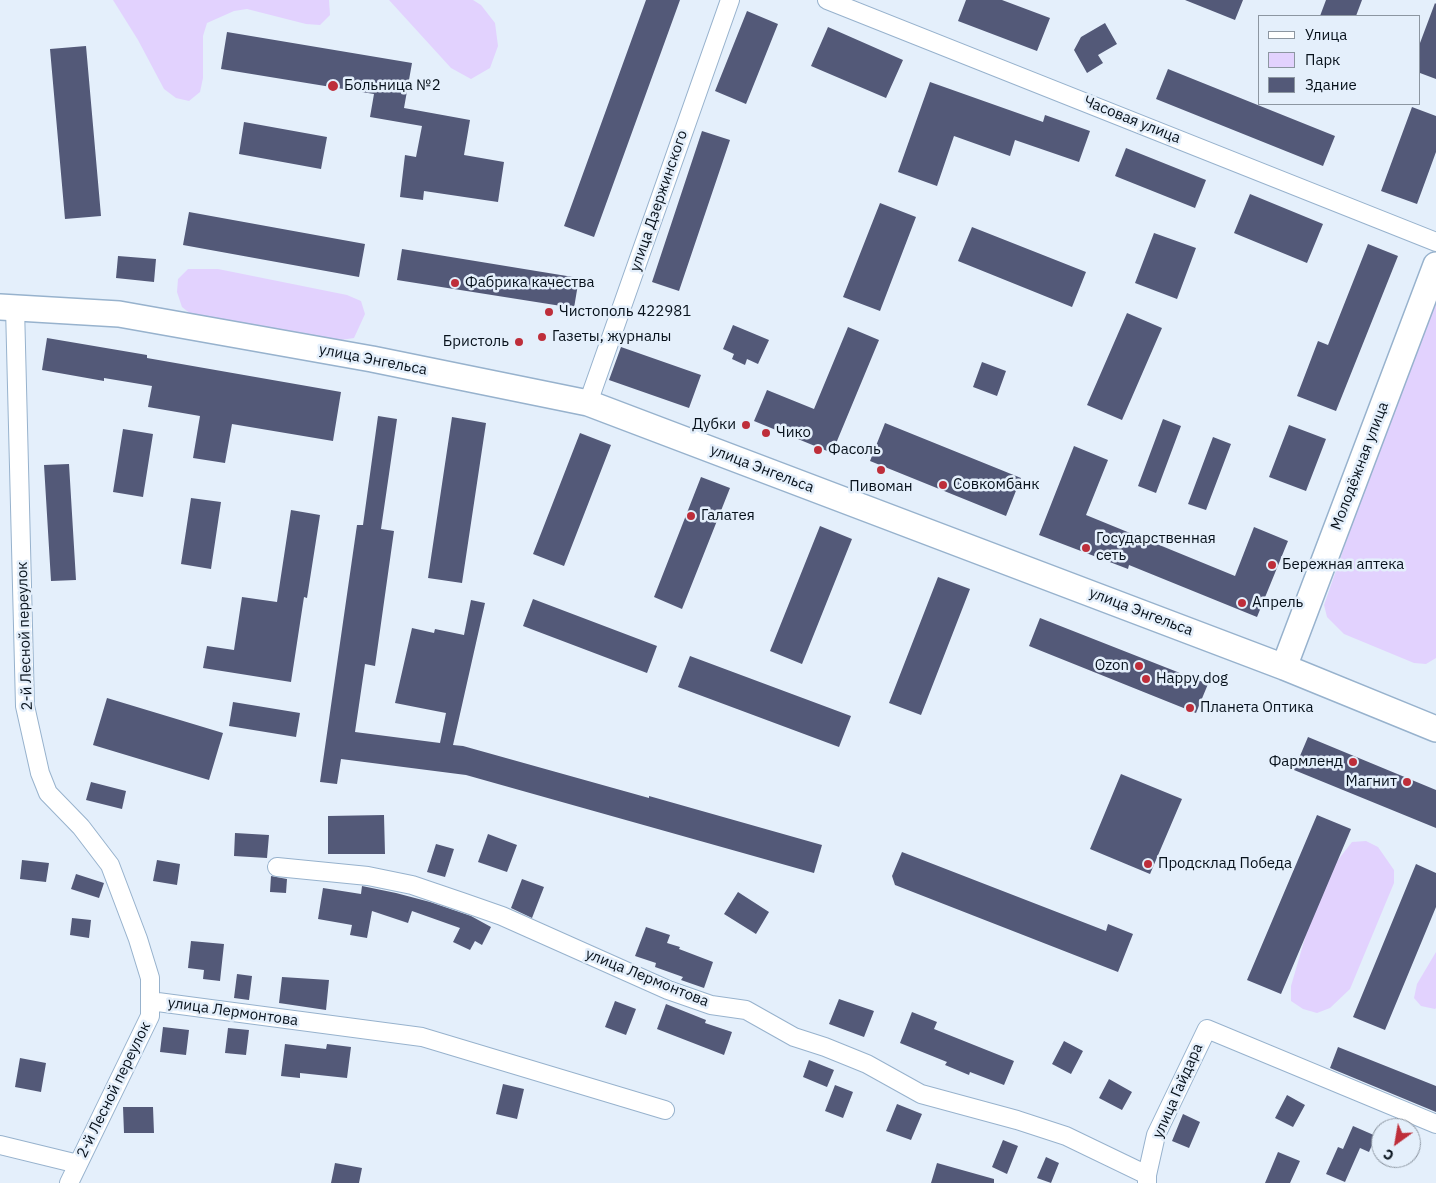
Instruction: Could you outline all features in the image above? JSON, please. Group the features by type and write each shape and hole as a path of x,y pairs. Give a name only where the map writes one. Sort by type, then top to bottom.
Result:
{"main road":[{"name":"Молодёжная улица","path":"1284,667 1436,265"},
{"name":"улица Энгельса","path":"4,303 119,314 372,359 588,403 1284,667 1436,729"}],"street":[{"name":"улица Дзержинского","path":"588,403 730,0"},
{"name":"Часовая улица","path":"827,0 1436,242"},
{"name":"2-й Лесной переулок","path":"4,303 25,706 40,773 48,793 81,827 110,865 138,939 150,978 150,1016 69,1183"},
{"name":"улица Лермонтова","path":"277,867 368,876 412,885 502,916 668,990 711,1005 746,1010 794,1037 867,1064 921,1094 1017,1120 1066,1136 1147,1179"},
{"name":"улица Лермонтова","path":"150,1001 422,1037 665,1110"},
{"name":"улица Гайдара","path":"1147,1179 1156,1135 1207,1029 1436,1124"},
{"path":"0,1145 78,1164"}],"green space":[{"path":"113,0 329,0 330,15 320,25 306,24 247,9 234,11 207,23 203,36 203,78 200,92 189,101 176,98 164,89 138,40"},
{"path":"389,0 473,0 481,5 495,23 498,46 490,68 471,79 451,68"},
{"path":"188,269 218,269 347,295 361,301 365,314 354,338 341,340 221,322 192,315 182,307 177,292 178,279"},
{"path":"1436,302 1436,658 1426,664 1414,663 1344,634 1327,617 1324,605 1426,313"},
{"path":"1366,841 1378,847 1394,870 1394,883 1350,989 1330,1008 1317,1013 1303,1009 1291,1001 1291,986 1307,931 1334,865 1352,842"},
{"path":"1436,952 1435,1009 1421,1006 1414,998 1417,984"}],"building":[{"path":"646,0 680,0 594,237 564,226"},
{"path":"966,0 1002,0 1050,18 1037,51 958,21"},
{"path":"1185,0 1243,0 1235,20"},
{"path":"1326,0 1362,0 1356,15 1320,15"},
{"path":"1435,3 1436,79 1421,73 1421,40"},
{"path":"747,11 778,24 746,104 715,91"},
{"path":"1105,23 1117,44 1098,55 1103,63 1087,73 1074,50 1081,37"},
{"path":"828,27 903,60 886,98 811,66"},
{"path":"227,32 412,63 404,108 470,120 464,155 504,162 498,202 424,191 423,200 400,197 405,155 416,157 422,126 370,117 374,94 221,69"},
{"path":"86,46 101,216 65,219 50,49"},
{"path":"1168,69 1335,136 1323,166 1156,99"},
{"path":"930,82 1043,122 1045,115 1090,131 1079,162 1015,140 1010,156 954,136 937,186 898,172"},
{"path":"1412,107 1436,116 1436,152 1417,204 1381,191"},
{"path":"244,122 327,137 321,169 239,154"},
{"path":"702,131 730,140 679,291 652,282"},
{"path":"1126,148 1206,180 1195,208 1115,176"},
{"path":"1250,194 1323,224 1307,263 1234,233"},
{"path":"880,203 916,217 880,311 843,297"},
{"path":"189,212 365,244 359,277 183,245"},
{"path":"972,227 1086,272 1072,307 958,261"},
{"path":"1154,233 1196,248 1177,299 1135,283"},
{"path":"1368,244 1398,256 1336,411 1297,396 1318,341 1328,345"},
{"path":"402,249 579,278 574,308 397,280"},
{"path":"118,256 156,259 154,282 116,278"},
{"path":"1127,313 1162,328 1122,420 1087,405"},
{"path":"733,325 769,340 758,364 747,359 745,365 732,359 734,354 723,349"},
{"path":"848,327 879,340 832,453 754,421 767,390 814,409"},
{"path":"47,338 147,355 147,358 341,392 333,441 232,424 225,463 193,458 200,416 148,407 152,386 104,378 104,381 42,370"},
{"path":"621,347 701,375 689,408 609,380"},
{"path":"982,362 1006,371 997,396 973,387"},
{"path":"378,416 397,419 381,529 394,531 375,666 365,664 355,732 440,743 446,713 395,703 412,628 434,633 435,629 464,635 471,600 485,603 453,745 463,746 649,798 649,796 822,845 814,873 466,775 341,759 337,784 320,782 357,525 363,525"},
{"path":"452,417 486,423 462,583 428,578"},
{"path":"1163,419 1181,426 1156,493 1138,486"},
{"path":"885,423 1021,478 1006,516 870,461"},
{"path":"1289,425 1326,439 1306,491 1269,477"},
{"path":"123,429 153,434 143,497 113,492"},
{"path":"580,433 611,445 564,566 533,554"},
{"path":"1213,437 1231,444 1206,510 1188,504"},
{"path":"1074,446 1108,460 1086,515 1235,576 1254,527 1288,541 1257,617 1129,565 1128,569 1039,535"},
{"path":"69,464 76,580 51,581 44,465"},
{"path":"701,477 730,488 682,609 654,597"},
{"path":"191,498 221,502 211,569 181,564"},
{"path":"291,510 320,515 307,598 304,597 291,682 203,668 207,646 234,650 242,597 277,602"},
{"path":"820,526 852,539 802,664 770,651"},
{"path":"938,577 970,589 921,715 889,703"},
{"path":"533,599 657,646 647,673 523,626"},
{"path":"1040,618 1208,684 1196,713 1029,646"},
{"path":"690,656 851,716 839,747 678,687"},
{"path":"107,698 223,733 209,780 93,745"},
{"path":"233,702 300,713 296,737 229,726"},
{"path":"1308,737 1436,790 1436,828 1294,770"},
{"path":"1121,774 1182,799 1150,874 1090,849"},
{"path":"91,782 126,791 122,809 86,800"},
{"path":"384,815 385,854 328,854 328,816"},
{"path":"1317,815 1351,829 1281,994 1247,980"},
{"path":"235,833 269,835 267,858 234,856"},
{"path":"488,834 517,845 507,872 478,862"},
{"path":"436,844 454,849 445,877 427,872"},
{"path":"902,852 1106,931 1108,924 1133,934 1118,972 895,885 892,876"},
{"path":"22,860 49,863 46,882 20,879"},
{"path":"157,860 180,864 177,885 153,881"},
{"path":"1416,864 1436,873 1436,907 1385,1030 1353,1017"},
{"path":"76,874 104,883 99,898 71,889"},
{"path":"271,876 287,879 286,893 270,892"},
{"path":"522,879 544,887 532,918 511,908"},
{"path":"362,886 430,902 471,916 491,927 482,945 475,941 470,950 453,942 460,928 412,911 408,923 372,911 367,938 350,935 352,925 318,919 323,888 361,894"},
{"path":"738,892 769,912 756,934 724,914"},
{"path":"72,918 91,920 89,938 70,935"},
{"path":"646,927 670,935 667,943 713,962 704,988 681,980 683,977 655,967 656,963 635,956"},
{"path":"191,941 224,944 220,981 203,979 204,970 188,968"},
{"path":"237,974 252,976 249,1000 234,998"},
{"path":"282,977 329,980 326,1010 279,1003"},
{"path":"839,999 874,1011 864,1037 829,1024"},
{"path":"615,1001 636,1009 626,1035 605,1027"},
{"path":"666,1004 706,1020 705,1023 732,1032 724,1055 657,1029"},
{"path":"912,1012 937,1022 934,1029 1014,1061 1004,1085 970,1072 969,1075 945,1065 947,1062 900,1043"},
{"path":"163,1027 189,1030 186,1055 160,1052"},
{"path":"228,1028 249,1030 246,1055 225,1053"},
{"path":"1064,1041 1083,1051 1071,1074 1052,1064"},
{"path":"285,1044 326,1049 327,1044 351,1047 347,1078 300,1073 300,1078 281,1076"},
{"path":"1338,1047 1436,1086 1436,1112 1330,1068"},
{"path":"20,1058 46,1063 41,1092 15,1087"},
{"path":"809,1060 834,1070 827,1087 803,1077"},
{"path":"1109,1079 1132,1092 1122,1110 1099,1098"},
{"path":"503,1084 524,1089 517,1119 496,1114"},
{"path":"835,1085 853,1092 843,1118 825,1111"},
{"path":"1287,1095 1305,1105 1293,1127 1275,1118"},
{"path":"897,1104 922,1114 911,1140 886,1131"},
{"path":"123,1107 153,1107 154,1133 124,1133"},
{"path":"1183,1114 1200,1122 1189,1148 1172,1141"},
{"path":"1353,1126 1371,1134 1369,1152 1360,1148 1345,1182 1326,1174 1338,1147 1343,1149"},
{"path":"1003,1140 1018,1146 1007,1174 992,1167"},
{"path":"1278,1152 1300,1161 1290,1183 1265,1183"},
{"path":"1046,1157 1059,1163 1051,1183 1037,1178"},
{"path":"335,1163 362,1168 359,1183 331,1183"},
{"path":"937,1163 994,1179 994,1183 931,1183"}],"place":[{"name":"Больница №2","path":"333,86"},
{"name":"Фабрика качества","path":"455,283"},
{"name":"Чистополь 422981","path":"549,312"},
{"name":"Газеты, журналы","path":"542,337"},
{"name":"Бристоль","path":"519,342"},
{"name":"Дубки","path":"746,425"},
{"name":"Чико","path":"766,433"},
{"name":"Фасоль","path":"818,450"},
{"name":"Пивоман","path":"881,470"},
{"name":"Совкомбанк","path":"943,485"},
{"name":"Галатея","path":"691,516"},
{"name":"Государственная сеть","path":"1086,548"},
{"name":"Бережная аптека","path":"1272,565"},
{"name":"Апрель","path":"1242,603"},
{"name":"Ozon","path":"1139,666"},
{"name":"Happy dog","path":"1146,679"},
{"name":"Планета Оптика","path":"1190,708"},
{"name":"Фармленд","path":"1353,762"},
{"name":"Магнит","path":"1407,782"},
{"name":"Продсклад Победа","path":"1148,864"}]}
